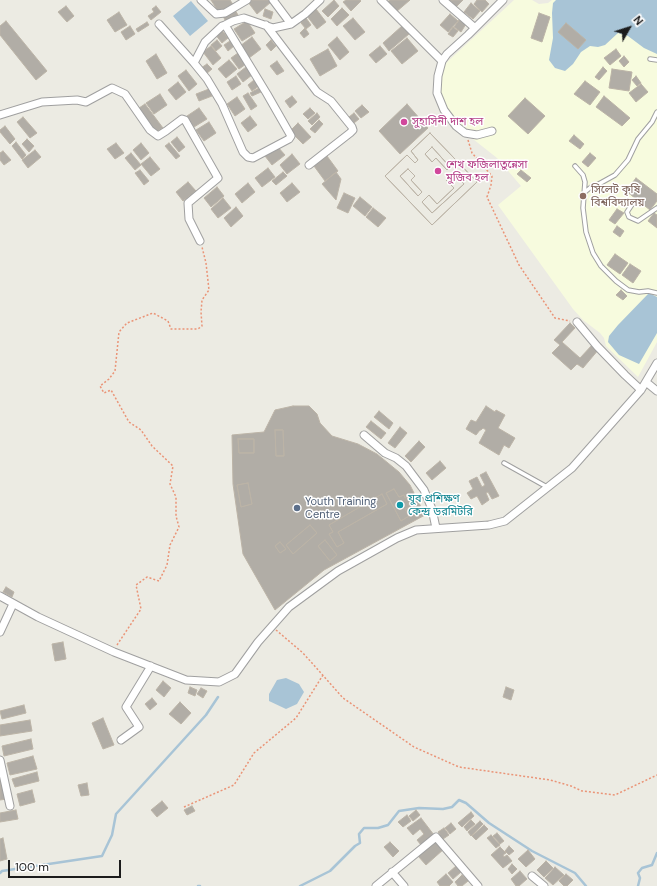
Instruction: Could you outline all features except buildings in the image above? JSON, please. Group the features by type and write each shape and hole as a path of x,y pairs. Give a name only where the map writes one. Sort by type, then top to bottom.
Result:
{"street":[{"path":"201,0 216,14 225,12 247,0"},
{"path":"273,0 291,24"},
{"path":"194,63 205,42 225,25 244,18 273,28 291,24 305,14 320,0"},
{"path":"381,0 442,61"},
{"path":"443,0 475,28"},
{"path":"492,131 477,135 465,133 456,126 444,110 437,93 438,76 442,61 446,54 503,0"},
{"path":"160,24 207,79 222,104 243,152 248,157 253,158 289,139 290,136 267,94 225,25"},
{"path":"266,25 317,92 331,101 353,130 309,165"},
{"path":"0,116 42,102 77,100 86,102 112,88 125,94 150,130 158,136 182,118 185,120 218,178 188,204 189,219 200,241"},
{"path":"577,322 597,346 641,390"},
{"path":"0,596 38,617 114,652 186,680 219,682 235,674 258,642 289,607 338,571 397,538 416,530 489,525 505,522 572,468 641,390 657,363"},
{"path":"646,382 657,391"},
{"path":"364,435 385,453 396,458 406,466 424,490 432,509 436,528"},
{"path":"0,632 13,604"},
{"path":"121,740 138,728 126,707 151,666"},
{"path":"0,760 10,806"},
{"path":"376,886 436,837 478,886"},
{"path":"392,872 404,886"},
{"path":"532,876 544,886"}],"lane":[{"path":"650,59 657,60"},
{"path":"585,192 591,187 615,175 628,160 638,139 652,122 657,112"},
{"path":"575,166 583,175 585,182 583,208 586,232 593,253 601,266 616,281 628,290 639,292 648,291 657,294"},
{"path":"633,203 627,212 629,217 638,220 657,208"},
{"path":"504,462 548,487"}],"path":[{"path":"465,133 472,153 492,176 487,197 519,266 556,318 577,322"},
{"path":"114,652 119,640 141,609 136,585 147,577 159,581 167,565 170,545 178,527 176,516 176,497 170,484 174,466 152,446 141,430 128,422 111,390 104,393 100,386 110,379 115,371 118,332 127,323 152,313 168,322 171,329 198,329 202,326 202,300 209,290 206,264 200,241"},
{"path":"272,627 303,653 343,698 414,747 459,767 550,780 582,791 615,795 657,775"},
{"path":"184,807 234,785 254,753 296,718 323,675"}],"shaded area":[{"name":"সিলেট কৃষি বিশ্ববিদ্যালয়","path":"514,0 532,0 539,4 548,3 552,0 657,0 657,342 638,377 606,346 604,338 600,333 583,320 573,309 498,205 521,186 497,158 473,139 469,130 461,125 452,116 439,93 439,80 445,64"}],"water":[{"path":"556,0 657,0 657,54 644,48 628,36 618,33 605,45 598,47 590,46 581,52 573,64 565,71 555,68 549,60 553,38 553,3"},
{"path":"191,1 208,21 190,36 173,16"},
{"path":"649,293 657,297 657,333 639,364 619,355 608,342 609,336 618,325"},
{"path":"286,678 299,684 304,692 297,704 286,709 269,701 269,694 277,680"}],"waterway":[{"path":"0,873 2,871 102,856 112,835 116,814 206,715 218,697"},
{"path":"300,886 330,871 355,846 360,843 359,834 364,828 378,828 388,825 399,811 419,808 443,809 452,807 459,800 466,803 489,823 532,851 575,873 586,886"},
{"path":"638,886 640,878 638,873 642,868 652,865 657,853"}],"place":[{"name":"সুহাসিনী দাশ হল","path":"404,122"},
{"name":"শেখ ফজিলাতুন্নেসা মুজিব হল","path":"438,171"},
{"name":"সিলেট কৃষি বিশ্ববিদ্যালয়","path":"583,196"},
{"name":"যুব প্রশিক্ষণ কেন্দ্র ডরমিটরি","path":"400,505"},
{"name":"Youth Training Centre","path":"297,508"}]}
